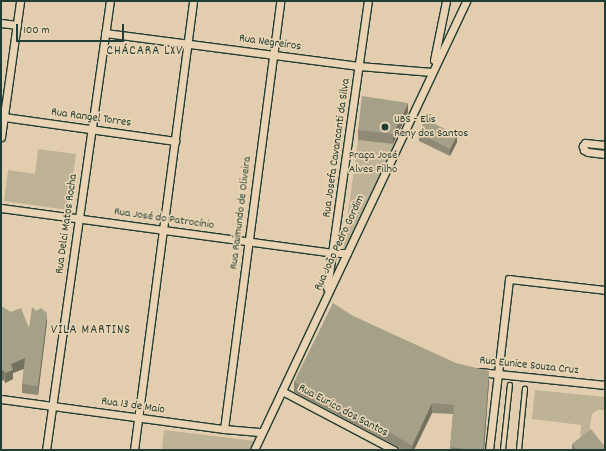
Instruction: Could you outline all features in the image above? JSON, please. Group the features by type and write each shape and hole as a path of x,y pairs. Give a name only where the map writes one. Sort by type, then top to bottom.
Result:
{"street":[{"path":"1,137 20,1"},
{"name":"Rua Delci Matos Rocha","path":"46,450 110,1"},
{"path":"134,450 193,1"},
{"name":"Rua Raimundo de Oliveira","path":"224,429 280,1"},
{"name":"Rua Josefa Cavancanti da Silva","path":"326,298 368,1"},
{"path":"432,72 446,1"},
{"name":"Rua João Pedro Gordim","path":"254,450 466,1"},
{"path":"1,23 17,25"},
{"name":"Rua Negreiros","path":"105,33 359,66 432,72"},
{"name":"Rua Rangel Torres","path":"4,117 174,141"},
{"path":"605,145 585,144 583,146 584,150 588,152 605,154"},
{"name":"Rua José do Patrocínio","path":"1,208 248,242 333,253 347,253"},
{"path":"488,450 509,279 605,290"},
{"path":"326,298 332,305"},
{"name":"Rua Eunice Souza Cruz","path":"470,371 605,385"},
{"name":"Rua Eurico dos Santos","path":"282,391 394,450"},
{"name":"Rua 13 de Maio","path":"1,400 224,429 262,432"}],"lane":[{"path":"503,450 510,385"},
{"path":"519,450 525,389"}],"green space":[{"name":"Praça José Alves Filho","path":"358,140 402,145 352,251 343,249"},
{"path":"38,149 76,154 68,210 4,201 8,170 35,174"},
{"path":"535,390 605,397 605,410 598,410 592,414 588,438 580,446 581,425 532,419"},
{"path":"164,430 255,441 255,450 162,450"}],"building":[{"path":"362,96 408,103 393,134 358,130"},
{"path":"425,119 457,135 450,149 419,133"},
{"path":"333,303 353,316 456,363 489,371 483,450 450,447 454,405 432,403 412,446 294,382"},
{"path":"1,306 11,312 21,308 29,328 32,307 36,311 41,308 47,313 38,386 22,384 25,358 11,364 13,370 5,373 4,370 1,371"},
{"path":"591,429 605,447 605,450 577,450 572,444"}],"place":[{"name":"UBS - Elis Reny dos Santos","path":"385,127"}],"district":[{"name":"CHÁCARA LXV","path":"145,52"},
{"name":"VILA MARTINS","path":"91,331"}]}
